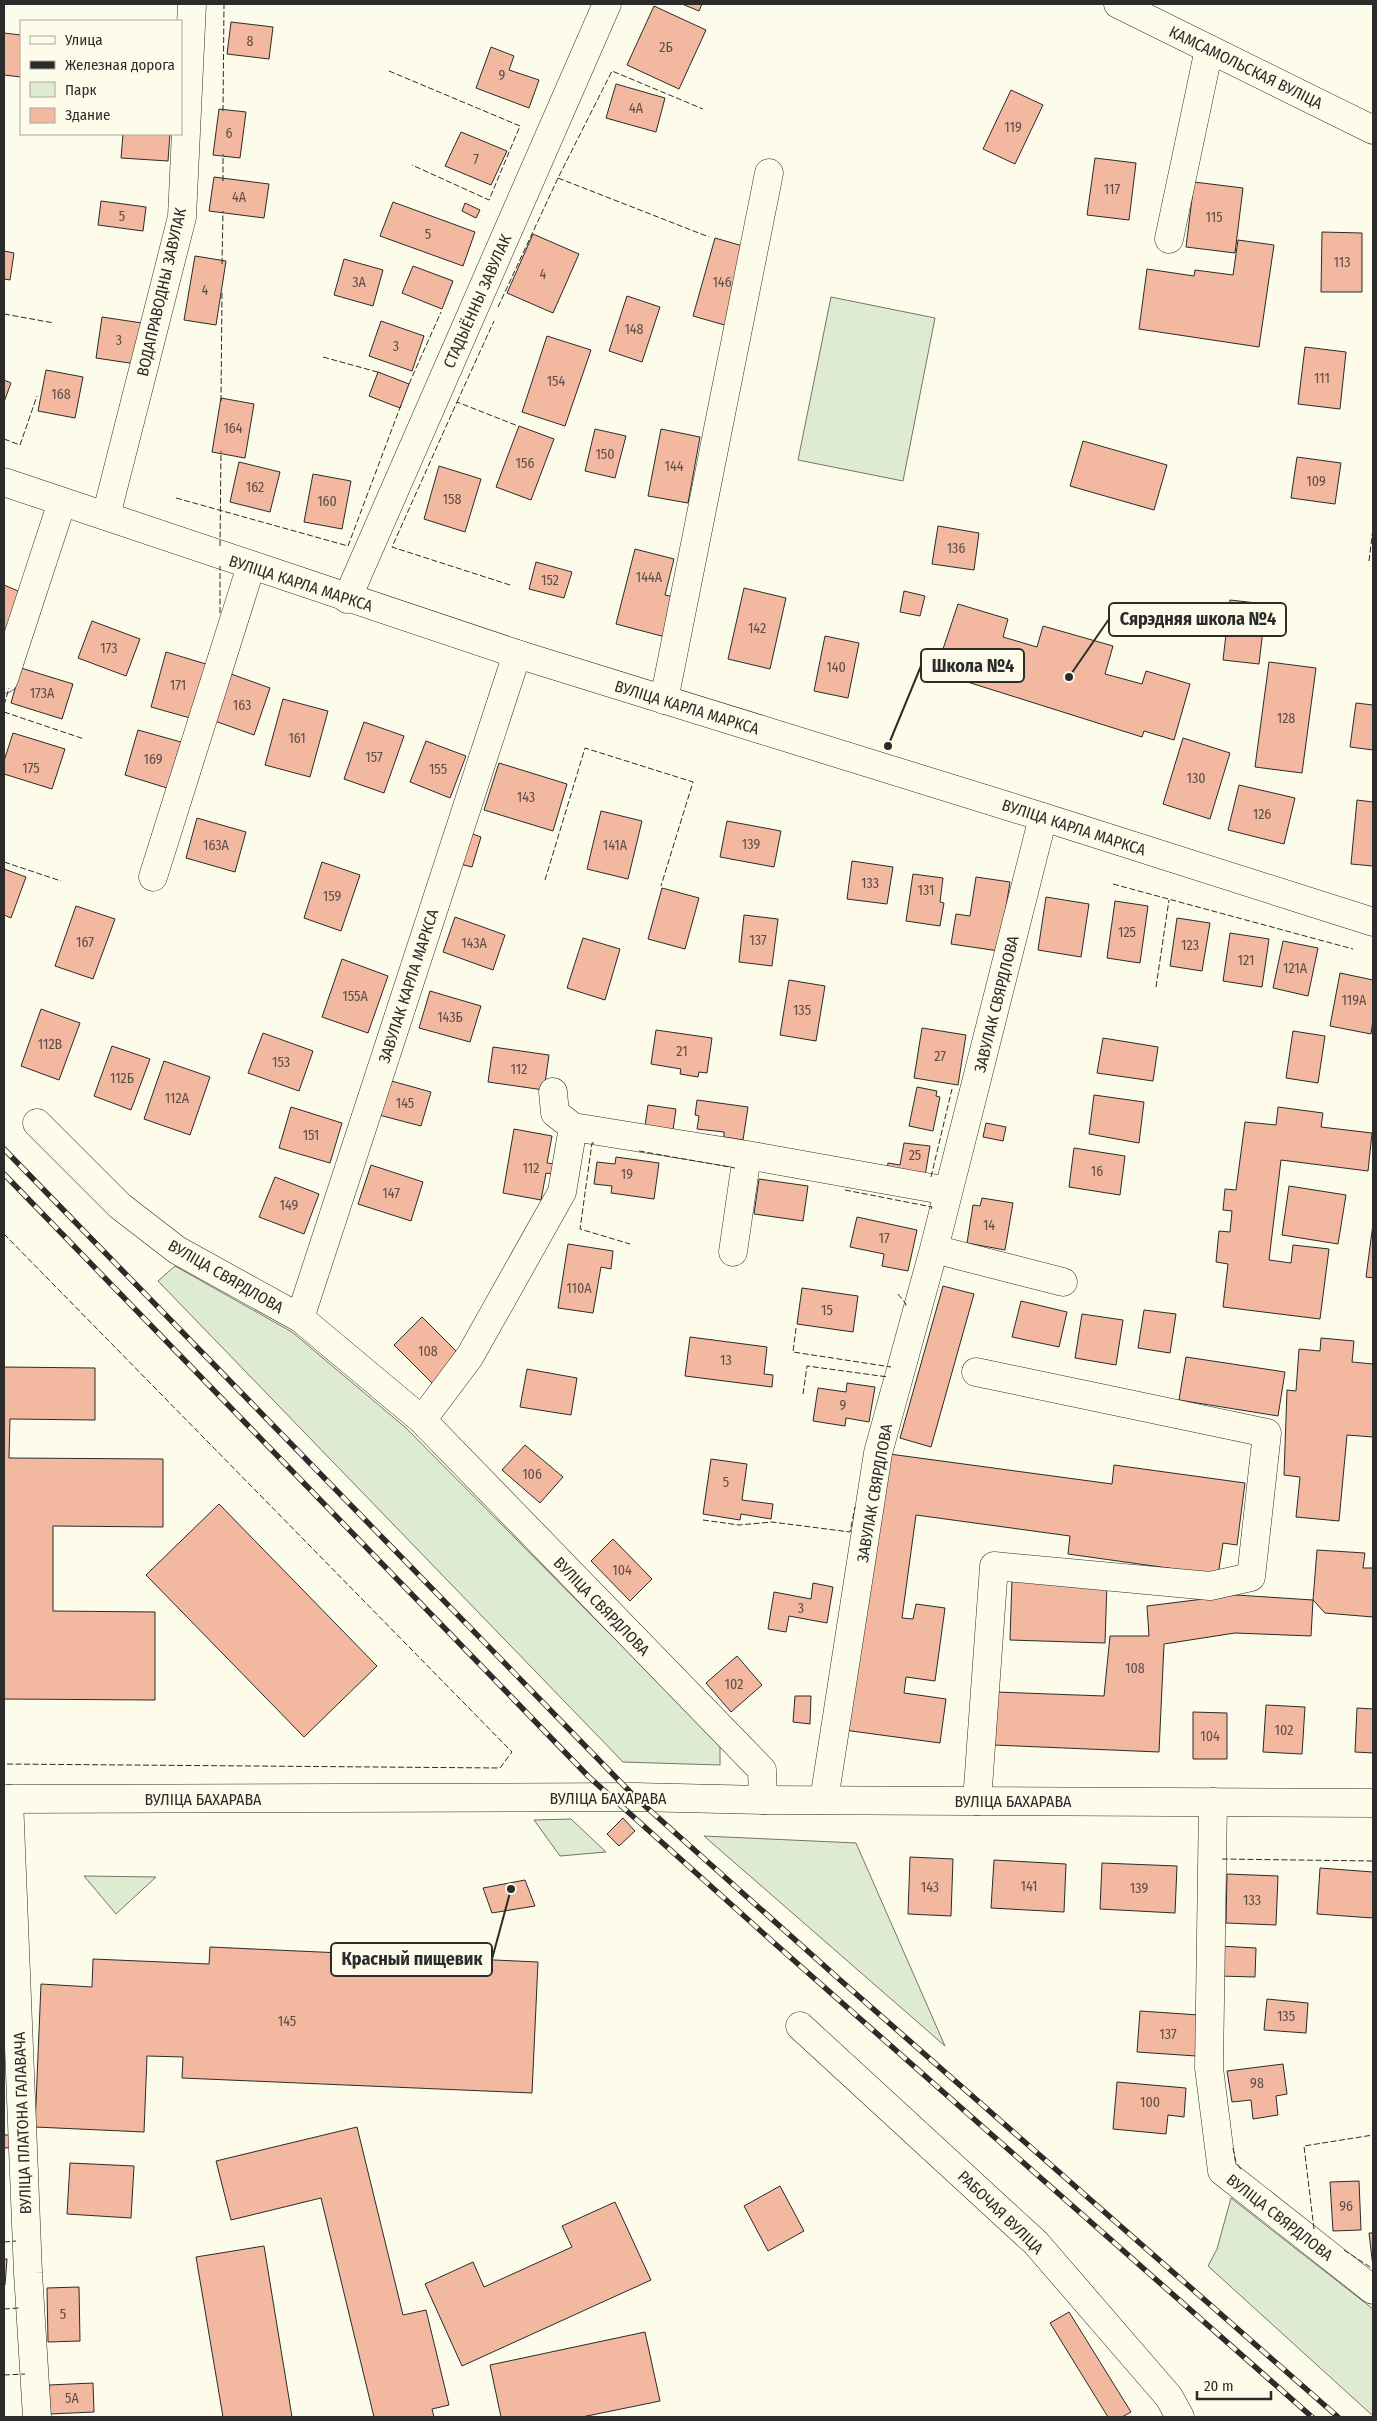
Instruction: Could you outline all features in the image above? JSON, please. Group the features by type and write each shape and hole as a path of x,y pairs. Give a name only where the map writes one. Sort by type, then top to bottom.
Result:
{"street":[{"name":"ВОДАПРАВОДНЫ ЗАВУЛАК","path":"106,516 182,217 192,4"},
{"name":"СТАДЫЁННЫ ЗАВУЛАК","path":"347,598 607,4"},
{"name":"КАМСАМОЛЬСКАЯ ВУЛІЦА","path":"1118,4 1373,130"},
{"path":"1169,240 1209,49"},
{"path":"664,700 770,172"},
{"name":"ВУЛІЦА КАРЛА МАРКСА","path":"4,482 517,654 1043,817 1373,922"},
{"path":"4,679 62,502"},
{"path":"153,877 250,566"},
{"name":"ЗАВУЛАК КАРЛА МАРКСА","path":"300,1318 517,654"},
{"name":"ЗАВУЛАК СВЯРДЛОВА","path":"824,1800 878,1453 934,1248 1043,817"},
{"path":"553,1092 555,1113 574,1126 948,1191"},
{"name":"ВУЛІЦА СВЯРДЛОВА","path":"38,1123 120,1206 177,1250 300,1318 422,1420 762,1770 763,1800"},
{"path":"422,1420 470,1356 562,1192 574,1126"},
{"path":"733,1252 747,1155"},
{"path":"934,1248 1063,1282"},
{"path":"976,1372 1267,1433 1251,1577 1210,1586 994,1566 977,1801"},
{"name":"ВУЛІЦА БАХАРАВА","path":"6,1799 635,1796 763,1800 1373,1803"},
{"name":"ВУЛІЦА ПЛАТОНА ГАЛАВАЧА","path":"6,1799 27,2263 37,2417"},
{"name":"ВУЛІЦА СВЯРДЛОВА","path":"1213,1802 1209,2068 1222,2171 1373,2290"},
{"name":"РАБОЧАЯ ВУЛІЦА","path":"800,2026 1036,2243 1169,2398 1180,2417"}],"green space":[{"path":"831,297 935,318 903,481 798,460"},
{"path":"175,1266 292,1332 406,1428 720,1745 720,1765 623,1762 158,1281"},
{"path":"571,1819 606,1852 560,1856 534,1820"},
{"path":"704,1836 856,1843 945,2046"},
{"path":"84,1876 156,1877 116,1914"},
{"path":"1231,2198 1373,2309 1373,2416 1208,2266 1217,2249"}],"building":[{"path":"682,4 702,4 699,11"},
{"path":"654,6 706,30 679,89 627,65"},
{"path":"231,22 273,27 269,59 227,54"},
{"path":"4,33 20,35 20,77 4,75"},
{"path":"491,47 514,56 509,70 539,80 529,108 476,88"},
{"path":"616,84 665,98 656,132 606,118"},
{"path":"1011,90 1043,105 1015,164 983,149"},
{"path":"219,109 246,112 240,158 213,155"},
{"path":"461,132 507,151 491,185 445,166"},
{"path":"123,135 170,135 168,161 121,158"},
{"path":"1095,158 1136,163 1129,220 1087,215"},
{"path":"214,177 269,184 264,218 209,211"},
{"path":"1194,182 1243,188 1235,253 1186,247"},
{"path":"101,201 146,207 143,231 98,225"},
{"path":"393,202 475,232 463,266 380,236"},
{"path":"465,203 480,210 476,218 462,211"},
{"path":"1322,232 1362,233 1362,292 1321,292"},
{"path":"533,234 579,254 553,313 507,293"},
{"path":"715,238 750,248 728,326 693,316"},
{"path":"1238,240 1274,245 1259,347 1139,329 1147,269 1194,276 1195,270 1233,275"},
{"path":"4,251 14,253 10,280 4,279"},
{"path":"195,256 226,261 216,325 184,320"},
{"path":"344,259 383,270 373,306 334,295"},
{"path":"413,266 453,281 442,309 402,293"},
{"path":"627,296 660,307 642,362 609,351"},
{"path":"102,317 142,323 136,364 96,358"},
{"path":"381,321 424,336 412,371 369,356"},
{"path":"547,336 591,350 565,426 522,412"},
{"path":"1305,347 1346,352 1340,409 1298,404"},
{"path":"46,370 83,377 75,418 38,411"},
{"path":"378,372 409,384 400,408 369,396"},
{"path":"4,380 11,383 4,402"},
{"path":"221,398 254,404 245,458 212,452"},
{"path":"519,426 554,439 531,500 496,487"},
{"path":"595,429 626,436 615,478 585,471"},
{"path":"661,429 700,437 688,503 648,496"},
{"path":"1083,441 1167,465 1154,510 1070,486"},
{"path":"1297,457 1341,463 1335,504 1291,498"},
{"path":"239,462 280,472 270,512 230,502"},
{"path":"439,466 481,479 465,532 424,519"},
{"path":"313,474 351,481 342,529 304,522"},
{"path":"938,526 979,533 974,570 932,564"},
{"path":"635,549 674,559 665,595 679,598 669,638 616,624"},
{"path":"536,562 572,572 564,598 529,589"},
{"path":"4,585 25,594 4,644"},
{"path":"744,588 786,598 770,669 728,659"},
{"path":"904,591 925,596 920,616 900,612"},
{"path":"1230,600 1266,604 1259,664 1223,660"},
{"path":"958,604 1008,619 1003,637 1037,647 1043,626 1113,646 1105,674 1142,684 1146,671 1190,684 1174,740 1144,731 1142,737 958,679 964,662 941,655"},
{"path":"92,621 140,639 126,676 78,658"},
{"path":"825,636 859,643 848,698 814,691"},
{"path":"166,652 206,664 190,718 151,707"},
{"path":"1269,662 1316,668 1302,773 1255,767"},
{"path":"21,668 73,684 62,719 11,703"},
{"path":"231,674 270,688 254,735 215,721"},
{"path":"283,699 328,711 310,777 265,765"},
{"path":"1356,703 1373,705 1373,750 1350,747"},
{"path":"364,722 404,736 384,793 344,779"},
{"path":"138,730 181,742 167,788 125,775"},
{"path":"13,733 65,749 52,789 4,774 4,761"},
{"path":"1183,738 1230,753 1210,819 1163,804"},
{"path":"426,741 466,756 450,798 410,782"},
{"path":"499,763 567,784 553,831 484,810"},
{"path":"1239,785 1295,798 1284,844 1228,830"},
{"path":"1357,800 1373,802 1373,866 1351,864"},
{"path":"601,811 642,821 628,879 587,869"},
{"path":"197,818 246,832 235,872 186,858"},
{"path":"727,821 781,831 774,867 720,857"},
{"path":"470,833 481,837 472,867 460,864"},
{"path":"852,861 893,867 887,904 847,899"},
{"path":"322,862 360,875 341,931 304,918"},
{"path":"4,869 26,877 11,918 4,915"},
{"path":"913,874 943,878 940,902 944,903 940,926 906,921"},
{"path":"976,877 1010,882 999,951 951,944 956,914 970,916"},
{"path":"662,888 699,898 685,949 648,939"},
{"path":"1046,897 1089,904 1081,957 1038,950"},
{"path":"1115,901 1148,906 1140,963 1107,958"},
{"path":"76,906 115,919 93,979 55,966"},
{"path":"744,915 778,919 772,966 739,962"},
{"path":"455,917 505,935 493,970 443,952"},
{"path":"1177,918 1210,923 1202,971 1170,966"},
{"path":"1230,933 1269,939 1262,987 1223,981"},
{"path":"583,938 620,949 605,1000 567,988"},
{"path":"1283,941 1318,948 1308,996 1273,988"},
{"path":"342,959 388,976 368,1033 322,1017"},
{"path":"1340,973 1373,980 1371,1034 1330,1026"},
{"path":"789,980 825,986 816,1041 780,1035"},
{"path":"430,991 481,1006 470,1042 419,1028"},
{"path":"41,1009 80,1023 59,1080 21,1066"},
{"path":"922,1028 966,1035 958,1085 914,1078"},
{"path":"656,1030 712,1038 707,1073 699,1072 698,1077 680,1074 681,1069 651,1064"},
{"path":"1293,1031 1325,1036 1318,1083 1286,1078"},
{"path":"263,1033 313,1051 299,1091 248,1073"},
{"path":"1103,1038 1158,1047 1153,1081 1097,1073"},
{"path":"112,1046 150,1059 131,1110 94,1096"},
{"path":"493,1047 549,1055 544,1090 488,1082"},
{"path":"164,1061 210,1077 190,1135 144,1119"},
{"path":"388,1080 431,1092 421,1126 379,1115"},
{"path":"917,1087 937,1091 936,1096 940,1097 933,1131 909,1126"},
{"path":"1094,1095 1144,1102 1139,1143 1089,1134"},
{"path":"697,1100 748,1107 743,1140 724,1137 724,1132 697,1129 699,1116 695,1115"},
{"path":"648,1105 676,1109 672,1137 644,1133"},
{"path":"291,1107 342,1123 330,1163 279,1148"},
{"path":"1278,1107 1323,1113 1321,1127 1372,1133 1368,1171 1281,1160 1269,1260 1291,1263 1293,1245 1329,1249 1320,1319 1223,1307 1228,1264 1216,1262 1219,1231 1230,1232 1232,1211 1223,1210 1225,1189 1236,1190 1245,1122 1276,1125"},
{"path":"986,1123 1006,1127 1003,1141 983,1137"},
{"path":"514,1129 552,1136 547,1163 554,1164 553,1174 546,1173 541,1200 503,1193"},
{"path":"904,1143 930,1146 924,1182 886,1177 888,1163 900,1165"},
{"path":"1074,1148 1125,1156 1120,1195 1069,1187"},
{"path":"616,1157 659,1163 654,1199 611,1193 612,1186 594,1184 597,1162 615,1164"},
{"path":"371,1165 423,1182 411,1221 358,1204"},
{"path":"275,1177 319,1194 304,1234 259,1217"},
{"path":"759,1179 808,1186 803,1221 754,1214"},
{"path":"1289,1186 1346,1195 1338,1244 1282,1235"},
{"path":"982,1198 1013,1203 1005,1250 967,1243 973,1205 980,1206"},
{"path":"857,1217 917,1230 908,1271 882,1266 884,1254 850,1247"},
{"path":"1373,1224 1373,1278 1366,1277"},
{"path":"568,1244 613,1251 611,1269 601,1267 593,1313 558,1308"},
{"path":"943,1286 974,1294 931,1447 900,1438"},
{"path":"802,1288 858,1296 853,1332 797,1324"},
{"path":"1021,1301 1067,1312 1059,1347 1012,1337"},
{"path":"1144,1310 1176,1314 1170,1353 1138,1348"},
{"path":"1082,1314 1123,1320 1116,1365 1075,1358"},
{"path":"422,1317 462,1357 434,1385 394,1345"},
{"path":"690,1337 767,1347 764,1374 773,1375 772,1387 685,1376"},
{"path":"1321,1338 1354,1341 1352,1362 1373,1364 1373,1437 1347,1435 1339,1521 1296,1517 1300,1477 1284,1475 1287,1390 1296,1391 1299,1349 1320,1351"},
{"path":"1186,1357 1285,1372 1278,1416 1179,1400"},
{"path":"4,1367 95,1368 95,1420 10,1419 9,1458 163,1459 163,1527 53,1526 53,1611 155,1612 155,1700 4,1699"},
{"path":"527,1369 577,1378 571,1415 520,1407"},
{"path":"847,1383 875,1387 869,1422 846,1418 845,1426 813,1421 818,1388 846,1392"},
{"path":"525,1445 563,1477 540,1503 502,1470"},
{"path":"882,1453 1112,1484 1114,1465 1245,1483 1237,1545 1223,1543 1218,1575 1068,1554 1070,1536 916,1515 902,1618 913,1619 916,1604 945,1608 935,1681 906,1677 904,1693 946,1699 940,1743 844,1730"},
{"path":"711,1459 747,1464 742,1500 773,1504 771,1519 741,1514 740,1520 703,1514"},
{"path":"219,1504 377,1666 304,1737 146,1575"},
{"path":"613,1539 652,1579 630,1601 591,1561"},
{"path":"1317,1550 1365,1553 1363,1568 1373,1568 1373,1617 1325,1613 1313,1600"},
{"path":"1012,1579 1107,1582 1105,1643 1010,1640"},
{"path":"813,1583 833,1587 827,1623 789,1616 786,1632 768,1629 774,1592 811,1599"},
{"path":"1236,1595 1313,1600 1311,1636 1235,1633 1164,1644 1159,1752 993,1745 996,1692 1104,1696 1110,1636 1149,1636 1147,1606"},
{"path":"737,1656 762,1685 731,1712 706,1683"},
{"path":"795,1696 811,1696 810,1724 793,1722"},
{"path":"1266,1705 1305,1707 1302,1754 1263,1752"},
{"path":"1357,1708 1373,1709 1373,1753 1355,1752"},
{"path":"1193,1712 1227,1713 1227,1759 1193,1759"},
{"path":"623,1818 635,1831 619,1846 607,1834"},
{"path":"910,1857 953,1859 951,1916 908,1914"},
{"path":"994,1860 1066,1864 1064,1912 991,1908"},
{"path":"1102,1863 1177,1866 1175,1913 1100,1909"},
{"path":"1320,1868 1373,1872 1373,1918 1317,1914"},
{"path":"1227,1874 1278,1876 1276,1925 1226,1923"},
{"path":"525,1880 535,1906 492,1913 483,1888"},
{"path":"1219,1946 1256,1948 1255,1977 1218,1976"},
{"path":"210,1947 538,1962 532,2093 182,2078 183,2057 147,2056 144,2132 35,2127 41,1984 92,1987 93,1959 209,1964"},
{"path":"1267,1999 1308,2003 1306,2033 1264,2030"},
{"path":"1140,2011 1199,2015 1196,2056 1137,2052"},
{"path":"1283,2064 1287,2094 1276,2096 1278,2115 1253,2119 1251,2100 1232,2102 1227,2071"},
{"path":"1117,2082 1186,2088 1184,2117 1168,2115 1166,2134 1113,2129"},
{"path":"357,2127 403,2315 426,2310 449,2405 432,2409 434,2417 374,2417 321,2198 231,2220 216,2161"},
{"path":"4,2135 15,2135 16,2147 4,2148"},
{"path":"70,2163 134,2166 131,2218 67,2214"},
{"path":"1359,2181 1361,2230 1333,2231 1330,2182"},
{"path":"780,2186 804,2231 768,2251 744,2206"},
{"path":"615,2202 651,2280 462,2366 425,2284 473,2262 484,2287 572,2247 562,2226"},
{"path":"1369,2233 1373,2233 1373,2267"},
{"path":"264,2246 292,2417 223,2417 196,2257"},
{"path":"4,2259 7,2259 5,2285 4,2285"},
{"path":"79,2287 80,2341 48,2342 47,2288"},
{"path":"1069,2312 1131,2412 1122,2417 1108,2417 1050,2323"},
{"path":"645,2332 660,2401 582,2417 501,2417 490,2365"},
{"path":"93,2383 94,2412 50,2414 49,2385"}],"railway":[{"path":"4,1149 635,1797 839,1979 1338,2417"},
{"path":"4,1174 589,1777 773,1942 1312,2417"}],"fence":[{"path":"223,111 224,4"},
{"path":"389,71 520,126 489,200 412,165"},
{"path":"498,307 558,178 612,71 703,109"},
{"path":"223,154 223,181"},
{"path":"558,178 709,237"},
{"path":"222,264 223,211"},
{"path":"221,401 222,291"},
{"path":"409,384 441,312"},
{"path":"4,314 54,323"},
{"path":"457,402 494,321"},
{"path":"323,357 381,373"},
{"path":"4,439 20,445 37,396"},
{"path":"510,585 392,547 457,402 518,426"},
{"path":"176,498 348,546 401,405"},
{"path":"220,546 221,451"},
{"path":"1369,561 1373,528"},
{"path":"220,566 220,613"},
{"path":"4,705 9,688"},
{"path":"4,712 84,739"},
{"path":"545,880 585,748 693,782 661,886"},
{"path":"4,862 61,881"},
{"path":"1113,884 1353,949"},
{"path":"1156,987 1169,900"},
{"path":"931,1177 952,1089"},
{"path":"594,1143 592,1143 580,1229 630,1244"},
{"path":"639,1151 735,1168"},
{"path":"845,1190 932,1207 931,1209"},
{"path":"4,1234 512,1752 500,1768 4,1764"},
{"path":"898,1294 906,1304 905,1307"},
{"path":"796,1328 793,1352 891,1367"},
{"path":"803,1394 807,1366 888,1377"},
{"path":"703,1520 739,1525 772,1522 850,1532 855,1507"},
{"path":"1222,1859 1373,1861"},
{"path":"1314,2229 1304,2146 1373,2135"},
{"path":"1233,2148 1236,2162 1242,2171"},
{"path":"4,2242 16,2241"},
{"path":"1344,2250 1373,2269"},
{"path":"4,2309 19,2308"},
{"path":"4,2375 25,2374"}],"place":[{"name":"Сярэдняя школа №4","path":"1069,677"},
{"name":"Школа №4","path":"888,746"},
{"name":"Красный пищевик","path":"511,1889"}]}
